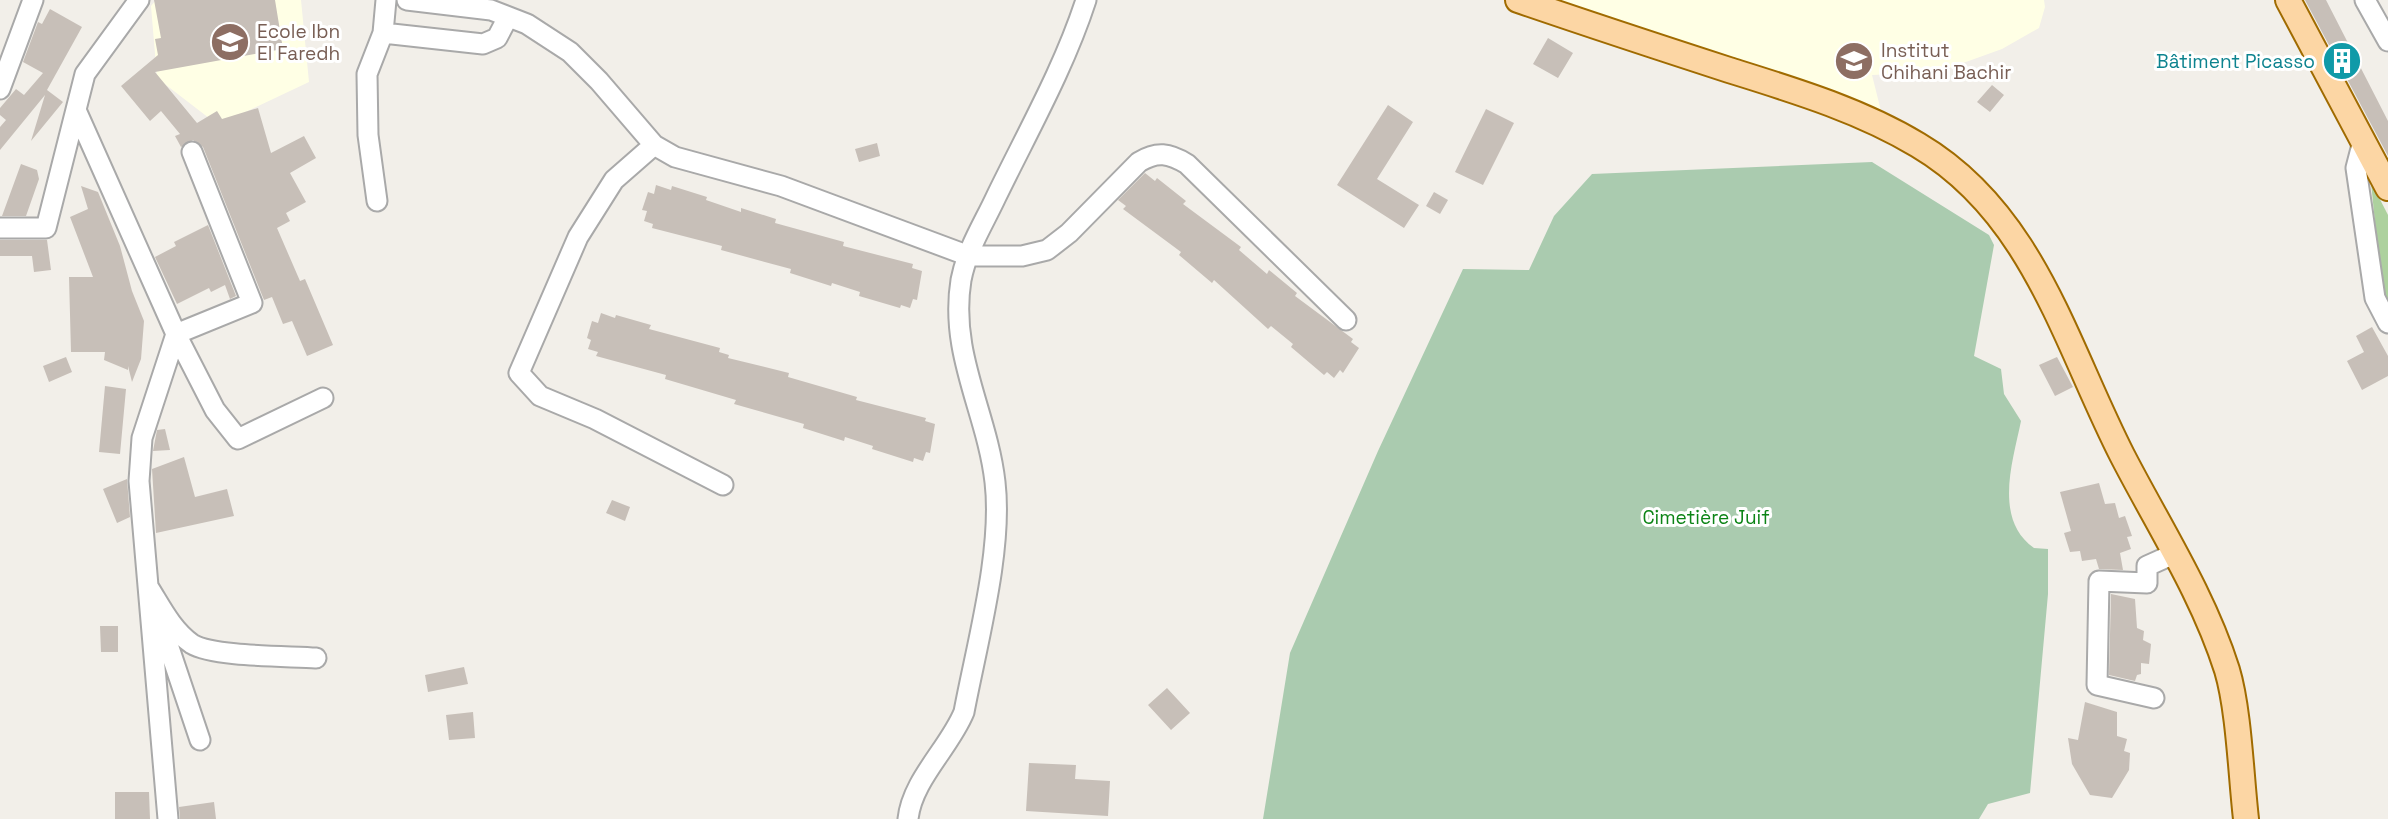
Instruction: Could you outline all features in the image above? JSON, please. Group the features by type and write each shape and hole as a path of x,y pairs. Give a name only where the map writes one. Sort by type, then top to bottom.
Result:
{"main road":[{"path":"1518,0 1774,84 1876,122 1920,146 1968,182 1997,212 2019,241 2121,453 2211,627 2228,673 2246,819"},
{"path":"2288,0 2388,188"}],"street":[{"path":"0,89 33,0"},
{"path":"0,228 46,228 85,74 139,0"},
{"path":"377,201 368,135 367,74 383,33 386,0"},
{"path":"407,0 491,10 527,24 570,52 654,145 675,157 781,186 969,256 1022,257 1047,250 1069,233 1139,162 1153,153 1171,155 1187,164 1346,320"},
{"path":"908,819 926,774 954,735 964,712 993,550 993,472 962,360 961,280 977,231 1054,76 1086,0"},
{"path":"2365,0 2388,41"},
{"path":"383,33 483,44 497,38 508,17"},
{"path":"76,110 176,334 215,410 237,439 323,398"},
{"path":"2363,141 2356,168 2375,298 2388,323"},
{"path":"654,145 614,180 578,237 519,373 540,396 595,419 723,485"},
{"path":"168,819 139,481 142,438 176,334 252,303 192,152"},
{"path":"2154,698 2097,685 2099,581 2147,583 2147,566 2175,553"},
{"path":"149,588 176,630 194,645 221,652 316,658"},
{"path":"149,588 201,740"}],"shaded area":[{"name":"Ecole Ibn El Faredh","path":"156,0 301,0 309,82 218,125 157,78 151,6"},
{"name":"Institut Chihani Bachir","path":"1552,0 2044,0 2045,7 2039,28 2002,49 1938,72 1872,75 1881,111 1834,91"}],"green space":[{"name":"Cimetière Juif","path":"1872,162 1989,235 1994,245 1974,356 2001,369 2004,394 2021,421 2009,489 2014,522 2021,536 2034,548 2048,549 2048,594 2030,793 1988,804 1979,819 1263,819 1290,653 1378,451 1463,269 1529,270 1554,216 1592,174"},
{"path":"2371,182 2388,215 2388,304 2382,294"}],"building":[{"path":"154,0 275,0 283,49 155,72 197,123 217,111 222,119 258,108 271,153 304,136 316,158 290,173 306,202 286,213 290,221 277,228 300,281 305,279 333,345 307,356 292,321 283,324 272,297 264,300 203,147 193,140 181,147 175,136 180,134 161,111 150,121 121,86 158,55 155,39 161,38"},
{"path":"2305,0 2326,0 2388,121 2388,156"},
{"path":"50,9 82,27 47,90 63,102 31,141 45,95 0,150 0,127 6,120 0,115 0,108 16,89 24,95 43,73 23,62 38,22 42,24"},
{"path":"1548,38 1573,53 1558,78 1533,64"},
{"path":"1992,85 2004,95 1990,112 1977,102"},
{"path":"1388,105 1413,122 1377,179 1419,205 1404,228 1337,185"},
{"path":"1486,109 1514,123 1483,185 1455,172"},
{"path":"877,143 880,156 859,162 855,149"},
{"path":"21,164 37,170 39,179 26,216 2,216"},
{"path":"1145,173 1155,181 1157,178 1186,201 1183,204 1241,247 1239,250 1267,274 1269,270 1297,293 1295,296 1353,339 1351,342 1359,348 1343,373 1340,370 1334,378 1327,372 1324,375 1291,347 1293,344 1271,326 1268,329 1214,280 1212,283 1179,255 1181,252 1123,209 1126,206 1118,200"},
{"path":"656,185 671,190 672,186 741,212 741,208 776,219 775,223 844,242 843,246 913,264 912,268 922,271 917,300 913,299 910,308 901,305 900,308 859,296 860,292 832,283 831,286 790,273 791,269 721,250 722,246 652,228 653,224 644,221 647,211 642,210 648,192 654,194"},
{"path":"81,186 98,192 120,246 132,291 144,321 141,359 132,382 128,366 128,370 104,360 105,352 71,352 69,277 93,277 70,217 88,209"},
{"path":"1434,192 1448,200 1440,214 1426,206"},
{"path":"208,225 236,296 230,299 225,285 211,292 209,288 177,304 155,257 176,246 174,242"},
{"path":"0,240 47,240 51,270 34,272 32,256 0,256"},
{"path":"601,313 651,325 649,329 720,348 719,352 729,355 728,358 789,373 788,377 857,397 856,400 926,418 925,421 935,424 930,453 926,452 923,461 914,458 913,462 872,449 873,446 845,437 844,441 803,428 804,424 734,404 736,400 665,379 666,375 596,356 598,352 588,349 591,340 587,338 592,321 598,323"},
{"path":"2372,327 2388,356 2388,376 2362,390 2347,361 2364,352 2356,336"},
{"path":"66,357 72,372 49,382 43,366"},
{"path":"2057,357 2073,387 2055,396 2039,365"},
{"path":"105,386 126,389 120,454 99,452"},
{"path":"165,429 170,450 153,451 157,430"},
{"path":"184,457 195,497 227,489 234,516 156,533 152,469"},
{"path":"127,479 130,517 117,523 103,489"},
{"path":"2099,483 2105,504 2115,503 2119,518 2125,516 2132,536 2127,537 2131,549 2120,553 2123,570 2099,569 2096,559 2082,561 2080,551 2070,552 2064,533 2071,531 2060,492"},
{"path":"612,500 630,507 625,521 606,513"},
{"path":"2111,594 2135,599 2137,628 2144,631 2143,640 2151,644 2149,664 2141,663 2141,674 2137,675 2135,681 2109,675"},
{"path":"100,626 118,626 118,652 101,652"},
{"path":"464,667 468,684 428,692 425,675"},
{"path":"1167,688 1190,713 1171,730 1148,705"},
{"path":"2085,702 2117,712 2117,736 2127,739 2124,751 2130,753 2129,770 2112,798 2090,795 2072,764 2068,738 2078,740"},
{"path":"473,712 475,738 449,740 446,715"},
{"path":"1029,763 1076,765 1075,779 1110,781 1108,816 1026,811"},
{"path":"115,792 149,792 150,819 115,819"},
{"path":"214,802 216,819 180,819 179,807"}],"place":[{"name":"Ecole Ibn El Faredh","path":"230,42"},
{"name":"Institut Chihani Bachir","path":"1854,61"},
{"name":"Bâtiment Picasso","path":"2342,61"}]}
